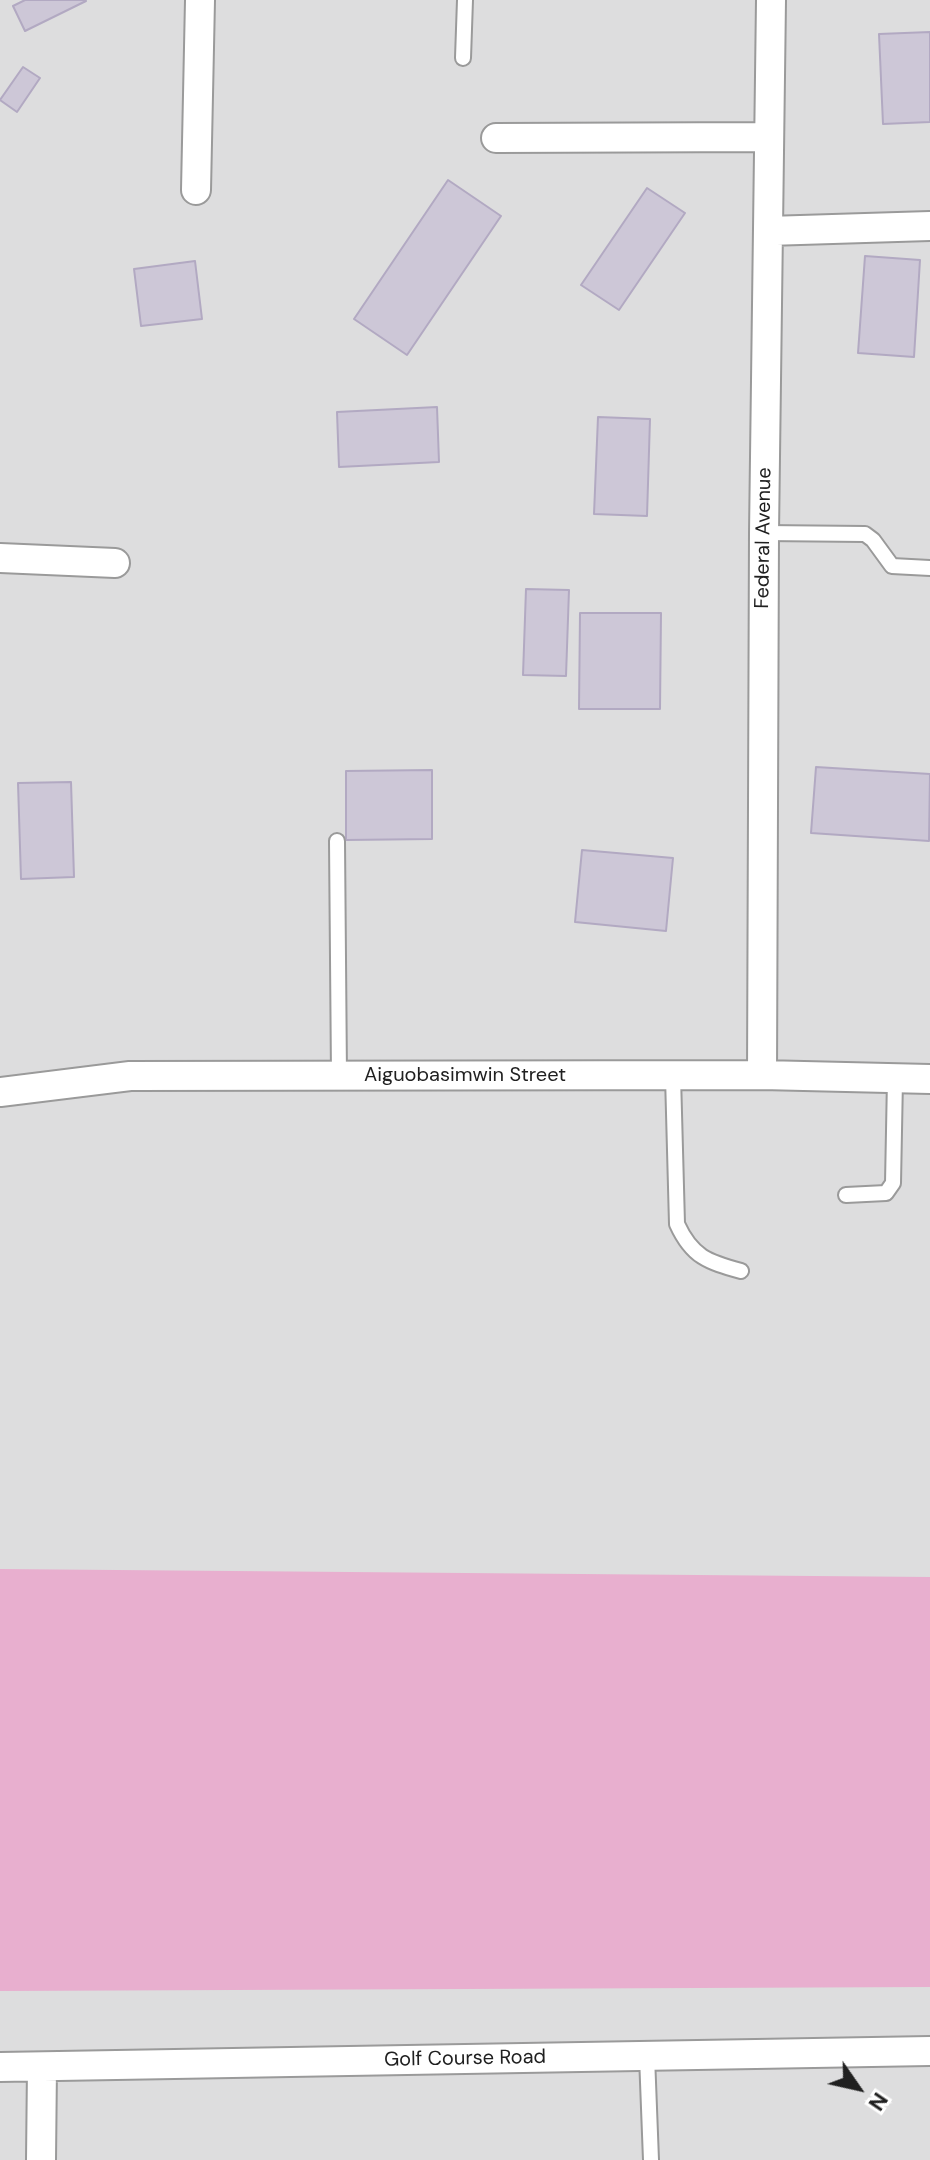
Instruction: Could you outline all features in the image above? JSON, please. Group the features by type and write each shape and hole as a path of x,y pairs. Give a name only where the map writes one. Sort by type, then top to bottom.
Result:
{"street":[{"path":"196,190 200,0"},
{"name":"Federal Avenue","path":"762,1075 764,533 771,0"},
{"path":"496,138 769,137"},
{"path":"768,231 930,226"},
{"path":"0,558 115,563"},
{"name":"Aiguobasimwin Street","path":"0,1092 130,1076 762,1075 930,1079"},
{"name":"Golf Course Road","path":"0,2067 930,2051"},
{"path":"41,2160 42,2067"}],"lane":[{"path":"463,58 465,0"},
{"path":"764,533 865,534 892,566 930,568"},
{"path":"337,841 339,1076"},
{"path":"673,1076 677,1224 686,1243 698,1255 741,1271"},
{"path":"846,1195 886,1193 893,1183 895,1079"},
{"path":"647,2056 651,2160"}],"shaded area":[{"path":"0,0 930,0 930,2160 0,2160"},
{"path":"0,1569 930,1577 930,1987 0,1991"}],"building":[{"path":"25,0 86,1 25,31 13,6"},
{"path":"930,32 930,122 883,124 879,34"},
{"path":"23,67 40,78 17,112 0,100"},
{"path":"448,180 501,216 407,355 354,319"},
{"path":"647,188 685,213 619,310 581,285"},
{"path":"865,256 920,260 914,357 858,353"},
{"path":"195,261 202,319 141,326 134,269"},
{"path":"437,407 439,462 339,467 337,412"},
{"path":"598,417 650,419 647,516 594,514"},
{"path":"526,589 569,590 566,676 523,675"},
{"path":"580,613 661,613 660,709 579,709"},
{"path":"816,767 930,774 929,841 811,833"},
{"path":"432,770 432,839 346,840 346,771"},
{"path":"71,782 74,877 21,879 18,783"},
{"path":"582,850 673,858 666,931 575,922"}]}
